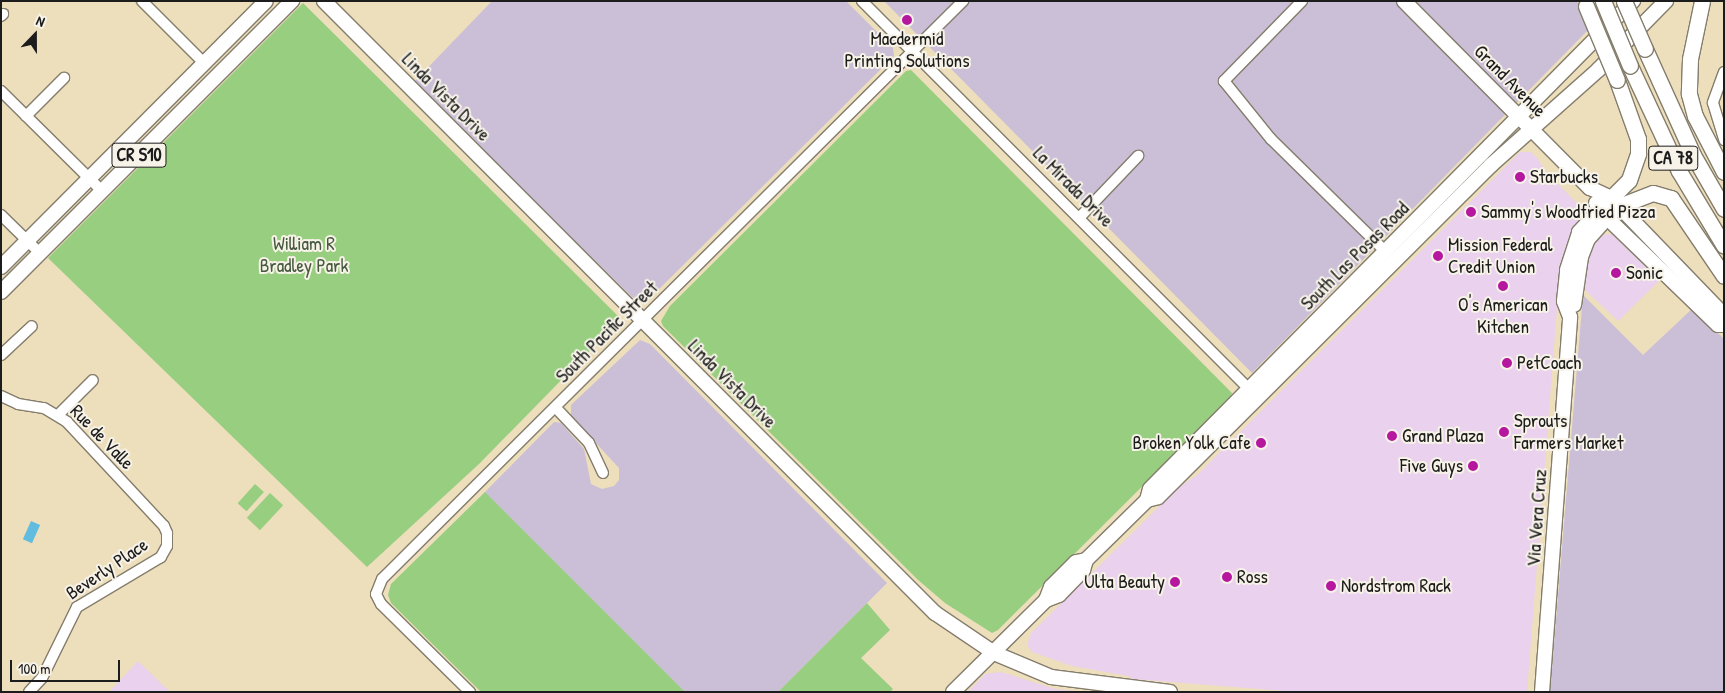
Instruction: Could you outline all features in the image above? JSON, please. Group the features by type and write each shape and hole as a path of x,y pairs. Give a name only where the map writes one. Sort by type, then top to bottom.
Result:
{"highway":[{"name":"CA 78","path":"1603,1 1630,66 1679,171 1724,246"},
{"name":"CA 78","path":"1624,1 1693,155 1724,209"},
{"path":"1702,1 1690,59 1689,94 1695,116 1724,172"},
{"path":"1585,4 1618,80 1638,139 1638,154 1629,180 1615,202"},
{"path":"1615,202 1653,193 1670,198 1724,276"}],"main road":[{"name":"CR S10","path":"1,267 266,1"},
{"name":"CR S10","path":"1,292 292,1"},
{"name":"Linda Vista Drive","path":"324,1 935,613 994,653 1051,677 1141,691 1170,692"},
{"name":"Grand Avenue","path":"1404,1 1590,188 1615,202 1724,315"},
{"name":"South Las Posas Road","path":"954,692 1046,600 1059,595 1084,570 1086,560 1147,500 1158,497 1386,252 1576,61 1593,38 1632,1"},
{"name":"South Las Posas Road","path":"1254,394 1492,165 1598,70 1666,1"},
{"name":"Grand Avenue","path":"1590,188 1603,213 1718,325 1724,325"},
{"name":"Via Vera Cruz","path":"1542,692 1572,311 1564,301 1568,263 1580,232 1615,202"},
{"path":"1668,276 1675,274 1705,294"}],"street":[{"path":"142,1 204,63"},
{"name":"La Mirada Drive","path":"862,1 1254,394"},
{"name":"South Pacific Street","path":"470,692 381,604 376,594 378,585 963,1"},
{"path":"1302,1 1224,81 1271,139 1386,252"},
{"path":"1724,72 1714,103 1724,140"},
{"path":"26,116 64,78"},
{"path":"1,91 102,191"},
{"path":"1079,218 1138,156"},
{"path":"1,216 40,253"},
{"path":"1,355 32,326"},
{"path":"58,415 93,380"},
{"name":"Rue de Valle","path":"1,396 58,415 164,526"},
{"path":"556,408 589,443 604,473"},
{"name":"Beverly Place","path":"29,692 42,678 77,607 161,557 167,546 164,526"}],"shaded area":[{"path":"492,1 846,1 893,48 894,56 648,300 640,300 632,297 414,82"},
{"path":"884,1 1577,1 1589,29 1252,373"},
{"name":"Grand Plaza","path":"1520,152 1531,152 1537,158 1546,172 1582,208 1583,217 1565,250 1559,282 1527,692 1297,692 1133,679 1128,676 1072,666 1032,652 1027,645 1031,633 1178,488 1197,475"},
{"path":"1612,234 1660,280 1618,321 1584,289 1589,254 1600,235"},
{"path":"1583,295 1643,355 1693,308 1724,339 1724,692 1550,692"},
{"path":"640,340 650,344 887,583 778,692 684,692 484,493 554,422 561,423 584,449 591,484 602,489 614,486 619,480 619,468 571,416 571,405"},
{"path":"138,661 170,692 109,692"},
{"path":"1001,672 1055,689 1087,692 968,692 985,674"}],"green space":[{"name":"William R Bradley Park","path":"303,3 621,319 479,464 367,567 48,258"},
{"path":"911,70 1232,393 1229,400 998,630 992,633 945,603 917,579 663,326 661,321 670,306 906,71"},
{"path":"255,484 264,492 247,511 238,503"},
{"path":"485,492 685,692 481,692 391,603 388,595 391,584"},
{"path":"270,493 283,505 260,530 247,518"},
{"path":"867,603 890,630 861,658 893,689 890,692 778,692"}],"water":[{"path":"31,521 40,525 32,543 23,539"}],"place":[{"name":"Macdermid Printing Solutions","path":"907,20"},
{"name":"Starbucks","path":"1520,177"},
{"name":"Sammy's Woodfried Pizza","path":"1471,212"},
{"name":"Mission Federal Credit Union","path":"1438,256"},
{"name":"Sonic","path":"1616,273"},
{"name":"O's American Kitchen","path":"1503,286"},
{"name":"PetCoach","path":"1507,363"},
{"name":"Sprouts Farmers Market","path":"1504,432"},
{"name":"Grand Plaza","path":"1392,436"},
{"name":"Broken Yolk Cafe","path":"1261,443"},
{"name":"Five Guys","path":"1473,466"},
{"name":"Ross","path":"1227,577"},
{"name":"Ulta Beauty","path":"1175,582"},
{"name":"Nordstrom Rack","path":"1331,586"}]}
